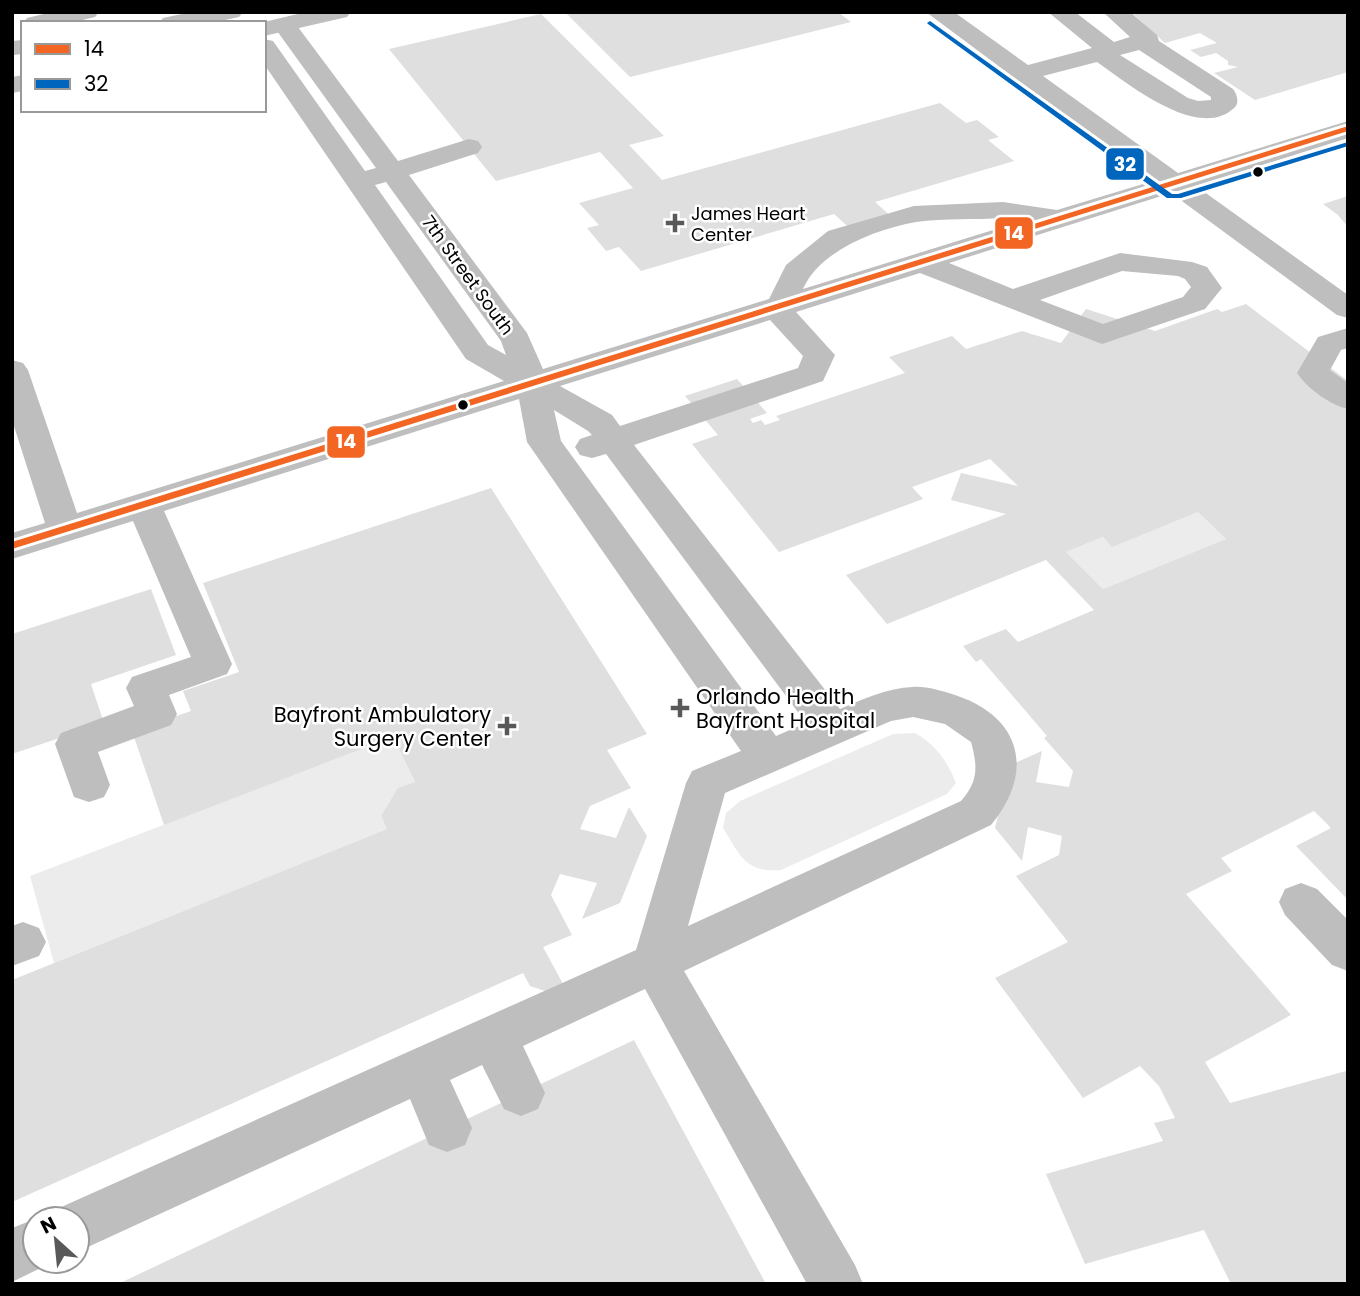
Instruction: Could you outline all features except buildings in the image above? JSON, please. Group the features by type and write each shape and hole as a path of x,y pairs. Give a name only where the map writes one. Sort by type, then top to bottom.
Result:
{"main road":[{"path":"44,21 87,12"},
{"path":"182,21 231,12"},
{"path":"274,27 339,12"},
{"path":"938,12 1348,309"},
{"path":"1057,40 1083,33 1129,26 1224,94 1224,104 1214,110 1184,107 1105,52 1083,33 1060,12"},
{"path":"1024,74 1105,52 1129,26"},
{"name":"7th Street South","path":"274,27 393,172 516,340 532,383"},
{"path":"999,56 1032,47"},
{"name":"7th Street South","path":"266,49 323,149 359,181 477,352 532,383"},
{"path":"12,546 1348,129"},
{"path":"359,181 469,147"},
{"path":"778,306 796,271 838,237 914,214 1003,210 1063,218"},
{"path":"919,262 1011,300 1102,335 1194,303 1207,288 1196,273 1182,268 1120,262 1011,300"},
{"path":"557,459 812,374 819,355 778,306"},
{"path":"1348,337 1329,344 1313,373 1348,399"},
{"path":"12,370 65,529"},
{"path":"532,383 600,423 832,729"},
{"path":"532,383 544,442 768,757"},
{"path":"89,785 75,744 157,714 146,688 213,664 144,505"},
{"path":"91,1220 655,963 976,813 991,794 996,774 993,750 985,729 963,715 938,705 913,702 885,707 707,783 655,963 836,1284"},
{"path":"1301,902 1348,951"},
{"path":"493,1037 521,1093"},
{"path":"421,1069 447,1128"}],"shaded area":[{"path":"1198,512 1226,539 1103,589 1066,552 1103,537 1112,546"},
{"path":"915,733 935,748 949,768 956,783 947,794 781,870 751,865 739,854 723,828 726,813 740,801 893,734"},
{"path":"393,737 415,782 398,789 381,816 387,829 54,963 30,876"}],"transit line":[{"name":"32","path":"930,23 1170,196 1178,196 1348,144"},
{"name":"14","path":"12,546 1348,129"}],"place":[{"name":"James Heart Center","path":"675,223"},
{"name":"Orlando Health Bayfront Hospital","path":"680,708"},
{"name":"Bayfront Ambulatory Surgery Center","path":"507,726"}]}
